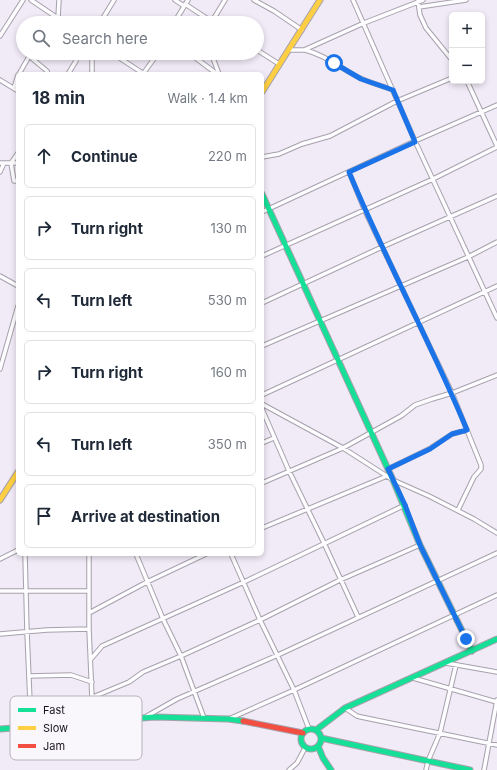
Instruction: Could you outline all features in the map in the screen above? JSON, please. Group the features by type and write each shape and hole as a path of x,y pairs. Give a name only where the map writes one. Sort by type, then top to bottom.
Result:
{"main road":[{"path":"264,89 320,0"},
{"path":"264,198 405,505 420,545 472,651"},
{"path":"0,500 16,475"},
{"path":"316,730 345,708 497,639"},
{"path":"144,718 228,719 303,733"},
{"path":"0,729 10,728"},
{"path":"301,740 303,733 309,729 316,730 321,738 318,746 312,749"},
{"path":"286,731 301,740 305,748 312,749 323,758"},
{"path":"321,738 470,770"},
{"path":"318,746 323,758 331,770"}],"street":[{"path":"0,36 23,0"},
{"path":"31,0 53,16"},
{"path":"58,16 59,0"},
{"path":"104,16 114,0"},
{"path":"175,0 202,16"},
{"path":"178,16 188,0"},
{"path":"216,16 225,0"},
{"path":"254,0 274,11 302,30"},
{"path":"353,0 415,142 468,257 486,291 497,318"},
{"path":"304,50 364,23 423,0"},
{"path":"419,7 466,0"},
{"path":"418,1 420,15 426,28 449,56"},
{"path":"289,50 304,50 324,56 361,79 393,90"},
{"path":"264,54 279,64"},
{"path":"20,72 27,60"},
{"path":"35,60 47,72"},
{"path":"69,72 76,60"},
{"path":"92,60 92,72"},
{"path":"123,60 141,72"},
{"path":"145,72 153,60"},
{"path":"199,60 215,72"},
{"path":"213,60 217,72"},
{"path":"264,157 279,154 302,144 330,136 397,101 449,79"},
{"path":"0,80 14,88 16,82"},
{"path":"264,255 365,211 433,179 497,146 468,84"},
{"path":"264,211 497,105"},
{"path":"16,156 11,163 14,181 16,181"},
{"path":"0,172 2,163 16,163"},
{"path":"349,172 365,211 452,393 481,465 481,469 474,477 458,510"},
{"path":"264,302 382,247 497,196"},
{"path":"264,345 468,257 497,242"},
{"path":"0,276 16,285"},
{"path":"264,393 497,286"},
{"path":"0,369 16,313"},
{"path":"264,483 343,448 401,416 415,406 432,398 452,393 497,374"},
{"path":"264,405 343,448 393,480 474,518 497,533"},
{"path":"264,414 289,471 358,617"},
{"path":"388,469 430,449 452,434 467,430"},
{"path":"264,442 274,438"},
{"path":"264,527 386,476"},
{"path":"91,659 102,646 244,582 405,505"},
{"path":"94,696 129,682 143,672 260,620 340,580 420,545"},
{"path":"0,559 16,551"},
{"path":"144,718 194,691 278,655 497,554"},
{"path":"25,556 26,632 30,696"},
{"path":"89,556 88,629 91,659 92,696"},
{"path":"137,556 146,582 181,656 204,718"},
{"path":"89,613 146,582 202,556"},
{"path":"232,556 260,620 294,690 309,729"},
{"path":"0,591 88,591"},
{"path":"228,719 294,690 497,595"},
{"path":"0,634 88,629"},
{"path":"446,663 497,672"},
{"path":"426,770 428,761 440,733 456,665"},
{"path":"29,676 71,675 92,682"},
{"path":"413,678 451,690 497,701 484,770"},
{"path":"345,708 361,717 497,745"},
{"path":"289,770 297,763 305,748"}],"traffic: fast":[{"path":"264,198 393,480 420,545 472,651"},
{"path":"316,730 345,708 497,639"},
{"path":"142,718 228,719 243,721"},
{"path":"0,729 10,728"},
{"path":"311,729 318,732 321,739 318,746 311,749 304,746 301,739 304,732 311,729"},
{"path":"321,738 470,770"},
{"path":"318,746 323,758 331,770"}],"traffic: slow":[{"path":"264,89 320,0"},
{"path":"0,500 16,475"}],"traffic: jam":[{"path":"243,721 303,733"}],"route":[{"path":"334,63 361,79 393,90 415,142 349,172 365,211 452,393 467,430 452,434 444,438 430,449 388,469 405,505 420,545 466,639"}]}
